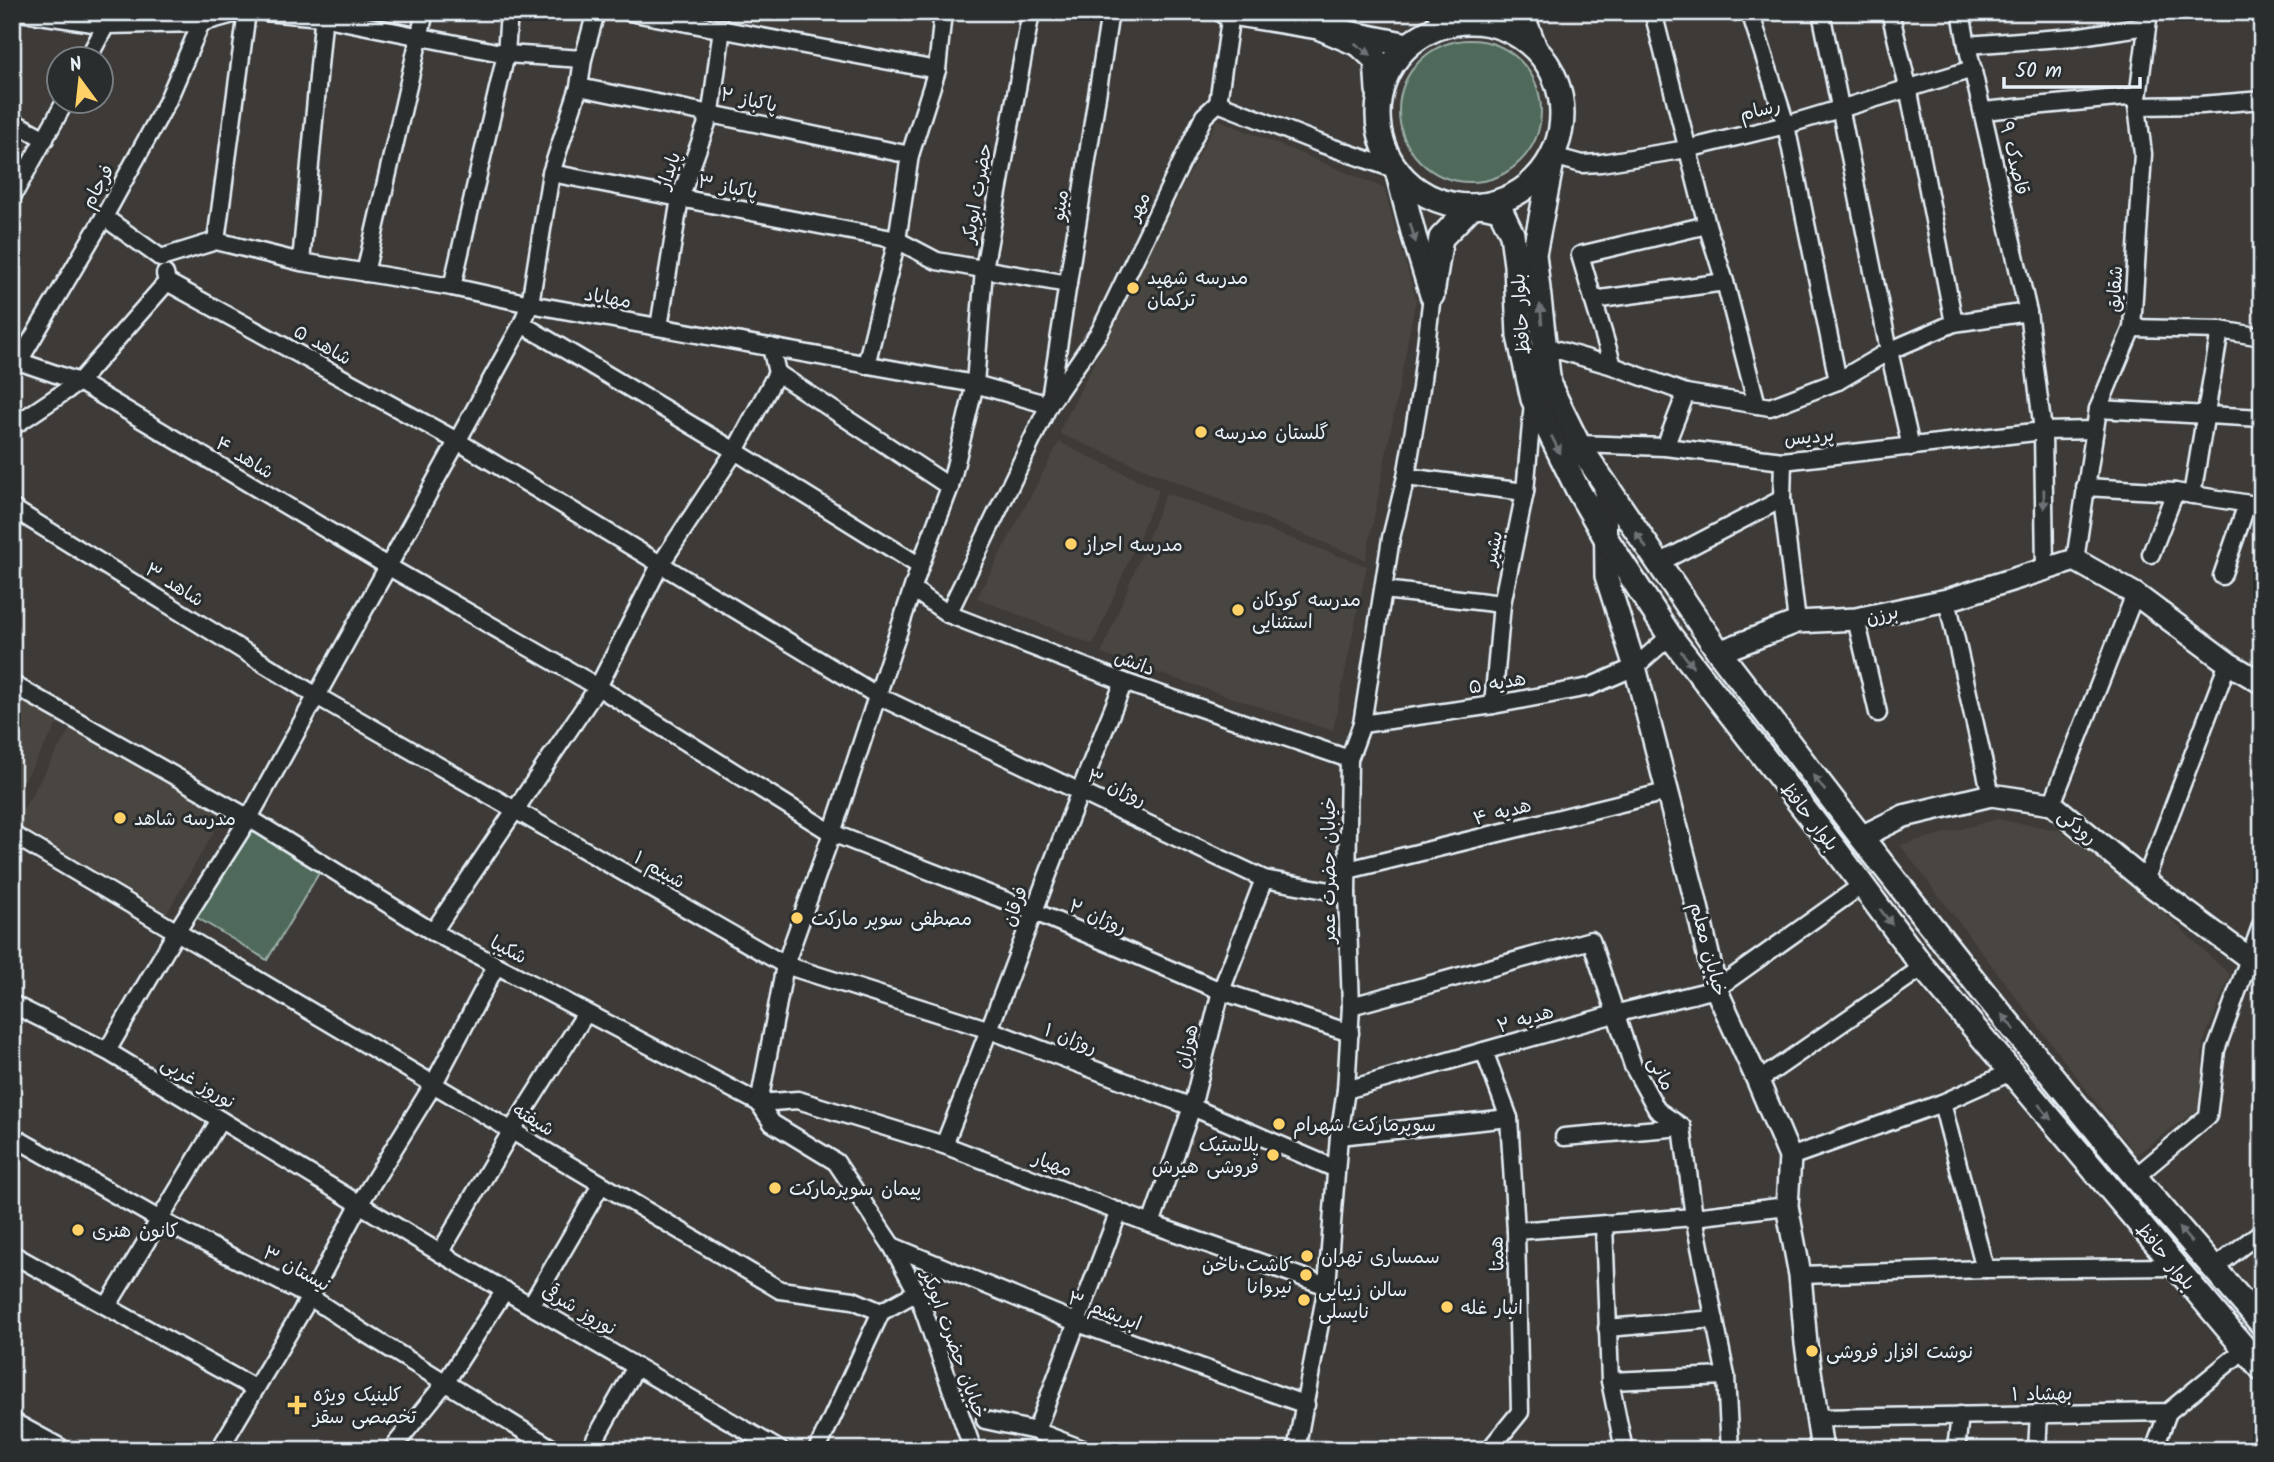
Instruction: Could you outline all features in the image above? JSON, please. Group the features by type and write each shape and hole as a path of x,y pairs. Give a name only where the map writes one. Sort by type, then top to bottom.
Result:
{"main road":[{"path":"1318,27 1360,45 1376,60 1377,120 1388,158 1397,170 1415,188 1433,198 1452,204 1477,206 1519,192 1539,175 1553,156 1559,138 1562,106 1554,75 1535,48 1521,12"},
{"path":"1228,13 1408,45"},
{"path":"1378,100 1388,70 1408,45 1447,17 1503,27 1535,48"},
{"name":"بلوار حافظ","path":"1553,156 1534,254 1549,385 1578,444 1718,652 1861,837 1984,993 2135,1177 2262,1324"},
{"path":"1397,170 1413,236 1432,295"},
{"path":"1432,295 1441,239 1477,206"},
{"name":"بلوار حافظ","path":"1477,206 1500,209 1512,234 1517,265 1518,336 1533,399 1578,490 1607,540 1670,636 1838,851 1923,967 2262,1369"},
{"path":"1441,239 1467,222 1497,223 1512,234"},
{"path":"1838,851 1861,837"},
{"path":"12,1425 58,1450"}],"street":[{"path":"20,12 106,25 156,17 201,23 241,12"},
{"path":"161,258 216,241 247,12"},
{"path":"265,12 323,15 506,54 583,59"},
{"path":"365,274 425,12"},
{"path":"452,287 506,54 509,12"},
{"path":"107,1051 177,931 249,818 522,324 530,304 551,173 579,87 583,59 596,12"},
{"path":"629,12 937,70"},
{"path":"866,365 897,240 910,155 937,70 943,12"},
{"name":"حضرت ابوبکر","path":"759,1103 785,965 832,833 920,566 950,487 975,384 984,269 1031,12"},
{"name":"مینو","path":"1049,405 1110,12"},
{"path":"1653,12 1756,405"},
{"path":"1750,12 1786,125 1838,381"},
{"path":"1821,12 1838,108 1911,447"},
{"path":"1890,12 1908,87 1954,324"},
{"name":"قاصدک ۹","path":"1961,12 2028,313 2043,431 2045,569"},
{"name":"مهر","path":"1049,405 1100,331 1204,116 1218,103 1228,13"},
{"path":"301,262 323,15"},
{"path":"1967,45 2074,37 2147,19"},
{"name":"شقایق","path":"2075,560 2098,409 2133,328 2143,154 2137,101 2147,19"},
{"name":"فرجام","path":"15,361 104,217 167,102 201,23"},
{"path":"95,46 106,25"},
{"name":"پایدار","path":"659,327 680,198 710,112 722,28"},
{"name":"رسام","path":"1553,156 1582,164 1687,149 1786,125 1973,69"},
{"name":"پاکباز ۲","path":"579,87 910,155"},
{"path":"1983,111 2137,101 2201,105 2262,100"},
{"path":"1218,103 1397,170"},
{"path":"12,197 57,116"},
{"path":"12,121 45,139"},
{"name":"پاکباز ۳","path":"551,173 897,240 937,261 1068,284"},
{"path":"12,427 79,382 167,282 161,258 104,217"},
{"path":"1613,366 1580,255 1707,225"},
{"name":"مهاباد","path":"216,241 301,262 452,287 530,304 975,384 1049,405"},
{"name":"شاهد ۵","path":"167,282 458,442 660,565"},
{"path":"1594,300 1725,282"},
{"name":"خیابان حضرت عمر","path":"1296,1450 1327,1286 1339,1136 1346,1090 1351,1006 1347,894 1349,759 1362,724 1391,538 1406,477 1421,388 1432,295"},
{"path":"1544,346 1613,366 1686,393 1770,407 1838,381 1889,351 1954,324 2028,313"},
{"path":"522,324 735,451 920,566"},
{"path":"2133,328 2220,330 2262,337"},
{"path":"2192,495 2220,330"},
{"path":"433,932 598,687 660,565 735,451 777,373 771,348"},
{"name":"شاهد ۴","path":"15,361 79,382 389,567 598,687"},
{"path":"777,373 950,487"},
{"path":"1665,447 1686,393"},
{"name":"بشیر","path":"1493,705 1502,604 1525,492 1533,399"},
{"path":"948,614 1049,405"},
{"path":"2098,409 2262,418"},
{"name":"پردیس","path":"1578,444 1665,447 1783,461 2043,431 2094,430"},
{"path":"1783,461 1782,499 1797,622"},
{"path":"1406,477 1525,492"},
{"name":"خیابان معلم","path":"1605,486 1606,576 1635,667 1716,989 1790,1157 1787,1206 1800,1275 1806,1344 1822,1450"},
{"path":"2085,487 2175,492 2254,505 2222,576"},
{"path":"2151,554 2175,492"},
{"path":"1657,564 1782,499"},
{"name":"شاهد ۳","path":"12,508 315,695 514,809"},
{"path":"2075,560 2135,594 2228,663 2262,683"},
{"name":"برزن","path":"1718,652 1797,622 1856,619 1947,600 2075,560"},
{"name":"روژان ۳","path":"660,565 878,696 1078,792 1264,878 1347,894"},
{"name":"دانش","path":"914,590 948,614 1124,681 1349,759"},
{"path":"1384,590 1502,604"},
{"path":"2052,804 2135,594"},
{"path":"1947,600 1991,795"},
{"path":"1856,619 1878,713"},
{"name":"هدیه ۵","path":"1362,724 1493,705 1589,687 1635,667 1670,636"},
{"path":"2145,881 2228,663"},
{"name":"فرقان","path":"944,1145 1035,912 1078,792 1124,681"},
{"name":"شکیبا","path":"12,684 249,818 433,932 759,1103"},
{"name":"روژان ۲","path":"598,687 832,833 1035,912 1221,991 1350,1033"},
{"name":"هدیه ۴","path":"1348,870 1666,792"},
{"name":"رودکی","path":"1861,837 1904,816 1991,795 2052,804 2145,881 2255,963"},
{"name":"شبنم ۱","path":"514,809 785,965"},
{"name":"شیفته","path":"12,834 780,1290 853,1300 881,1312"},
{"name":"هوزان","path":"1151,1224 1192,1107 1221,991 1264,878"},
{"path":"1716,989 1863,885"},
{"path":"2135,1177 2208,1116 2216,1050 2255,963 2262,923"},
{"name":"مانی","path":"1351,1006 1591,940 1618,1013 1633,1066 1657,1110 1682,1127"},
{"name":"روژان ۱","path":"785,965 990,1030 1192,1107 1336,1169"},
{"path":"219,1450 310,1297 360,1203 433,1085 496,966"},
{"path":"1758,1081 1923,967"},
{"name":"هدیه ۲","path":"1346,1090 1618,1013 1716,989"},
{"name":"نوروز غربی","path":"12,1004 107,1051 360,1203"},
{"path":"440,1253 512,1130 586,1013"},
{"name":"همتا","path":"1483,1051 1509,1118 1516,1231 1520,1412 1489,1450"},
{"path":"1790,1157 1942,1103 2011,1072"},
{"name":"مهیار","path":"759,1103 798,1100 944,1145 1151,1224 1327,1286"},
{"name":"خیابان حضرت ابوبکر","path":"759,1103 772,1123 836,1162 892,1246 917,1292 972,1450"},
{"path":"1942,1103 1985,1269"},
{"path":"1339,1136 1509,1118"},
{"path":"108,1305 220,1120"},
{"path":"1564,1137 1682,1127 1694,1217 1726,1376 1730,1450"},
{"name":"نیستان ۳","path":"12,1136 160,1220 310,1297 555,1450"},
{"path":"531,1305 601,1185"},
{"name":"نوروز شرقی","path":"360,1203 440,1253 775,1448"},
{"path":"1516,1231 1694,1217 1787,1206"},
{"path":"1037,1431 1119,1211"},
{"path":"1604,1225 1610,1381 1624,1450"},
{"path":"2214,1269 2262,1230"},
{"name":"ابریشم ۳","path":"892,1246 1078,1323 1306,1405"},
{"path":"12,1254 254,1388"},
{"path":"1800,1275 2174,1267"},
{"path":"391,1450 445,1383 505,1290"},
{"path":"817,1450 881,1312 917,1292"},
{"path":"1607,1328 1715,1319"},
{"path":"2154,1450 2168,1412 2245,1349"},
{"path":"589,1450 636,1367"},
{"path":"1610,1381 1726,1376"},
{"name":"بهشاد ۱","path":"1818,1418 2168,1412"},
{"path":"2036,1450 2039,1414"},
{"path":"1955,1450 1960,1415"},
{"path":"985,1420 1037,1431 1085,1450"}],"shaded area":[{"path":"1217,119 1384,188 1416,299 1366,560 1060,434"},
{"name":"مدرسه احراز","path":"1059,442 1159,490 1093,645 977,598"},
{"name":"مدرسه کودکان استثنایی","path":"1166,493 1367,566 1333,731 1101,654"},
{"path":"12,690 61,718 12,802"},
{"name":"مدرسه شاهد","path":"71,727 225,813 167,913 15,823"},
{"path":"1997,819 2059,830 2114,865 2230,975 2203,1044 2200,1108 2136,1155 1900,845"}],"green space":[{"path":"1470,40 1497,46 1520,61 1535,84 1541,111 1535,138 1520,161 1497,176 1470,182 1443,176 1420,161 1405,138 1399,111 1405,84 1420,61 1443,46"},
{"path":"250,830 319,873 267,960 196,917"}],"place":[{"name":"مدرسه شهید ترکمان","path":"1133,288"},
{"name":"گلستان مدرسه","path":"1201,432"},
{"name":"مدرسه احراز","path":"1071,544"},
{"name":"مدرسه کودکان استثنایی","path":"1238,610"},
{"name":"مدرسه شاهد","path":"120,818"},
{"name":"مصطفی سوپر مارکت","path":"797,918"},
{"name":"سوپرمارکت شهرام","path":"1279,1124"},
{"name":"پلاستیک فروشی هیرش","path":"1273,1155"},
{"name":"پیمان سوپرمارکت","path":"775,1188"},
{"name":"کانون هنری","path":"78,1230"},
{"name":"سمساری تهران","path":"1307,1256"},
{"name":"کاشت ناخن نیروانا","path":"1306,1275"},
{"name":"سالن زیبایی نایسلی","path":"1304,1300"},
{"name":"انبار غله","path":"1447,1307"},
{"name":"نوشت افزار فروشی","path":"1812,1351"},
{"name":"کلینیک ویژه تخصصی سقز","path":"297,1405"}]}
